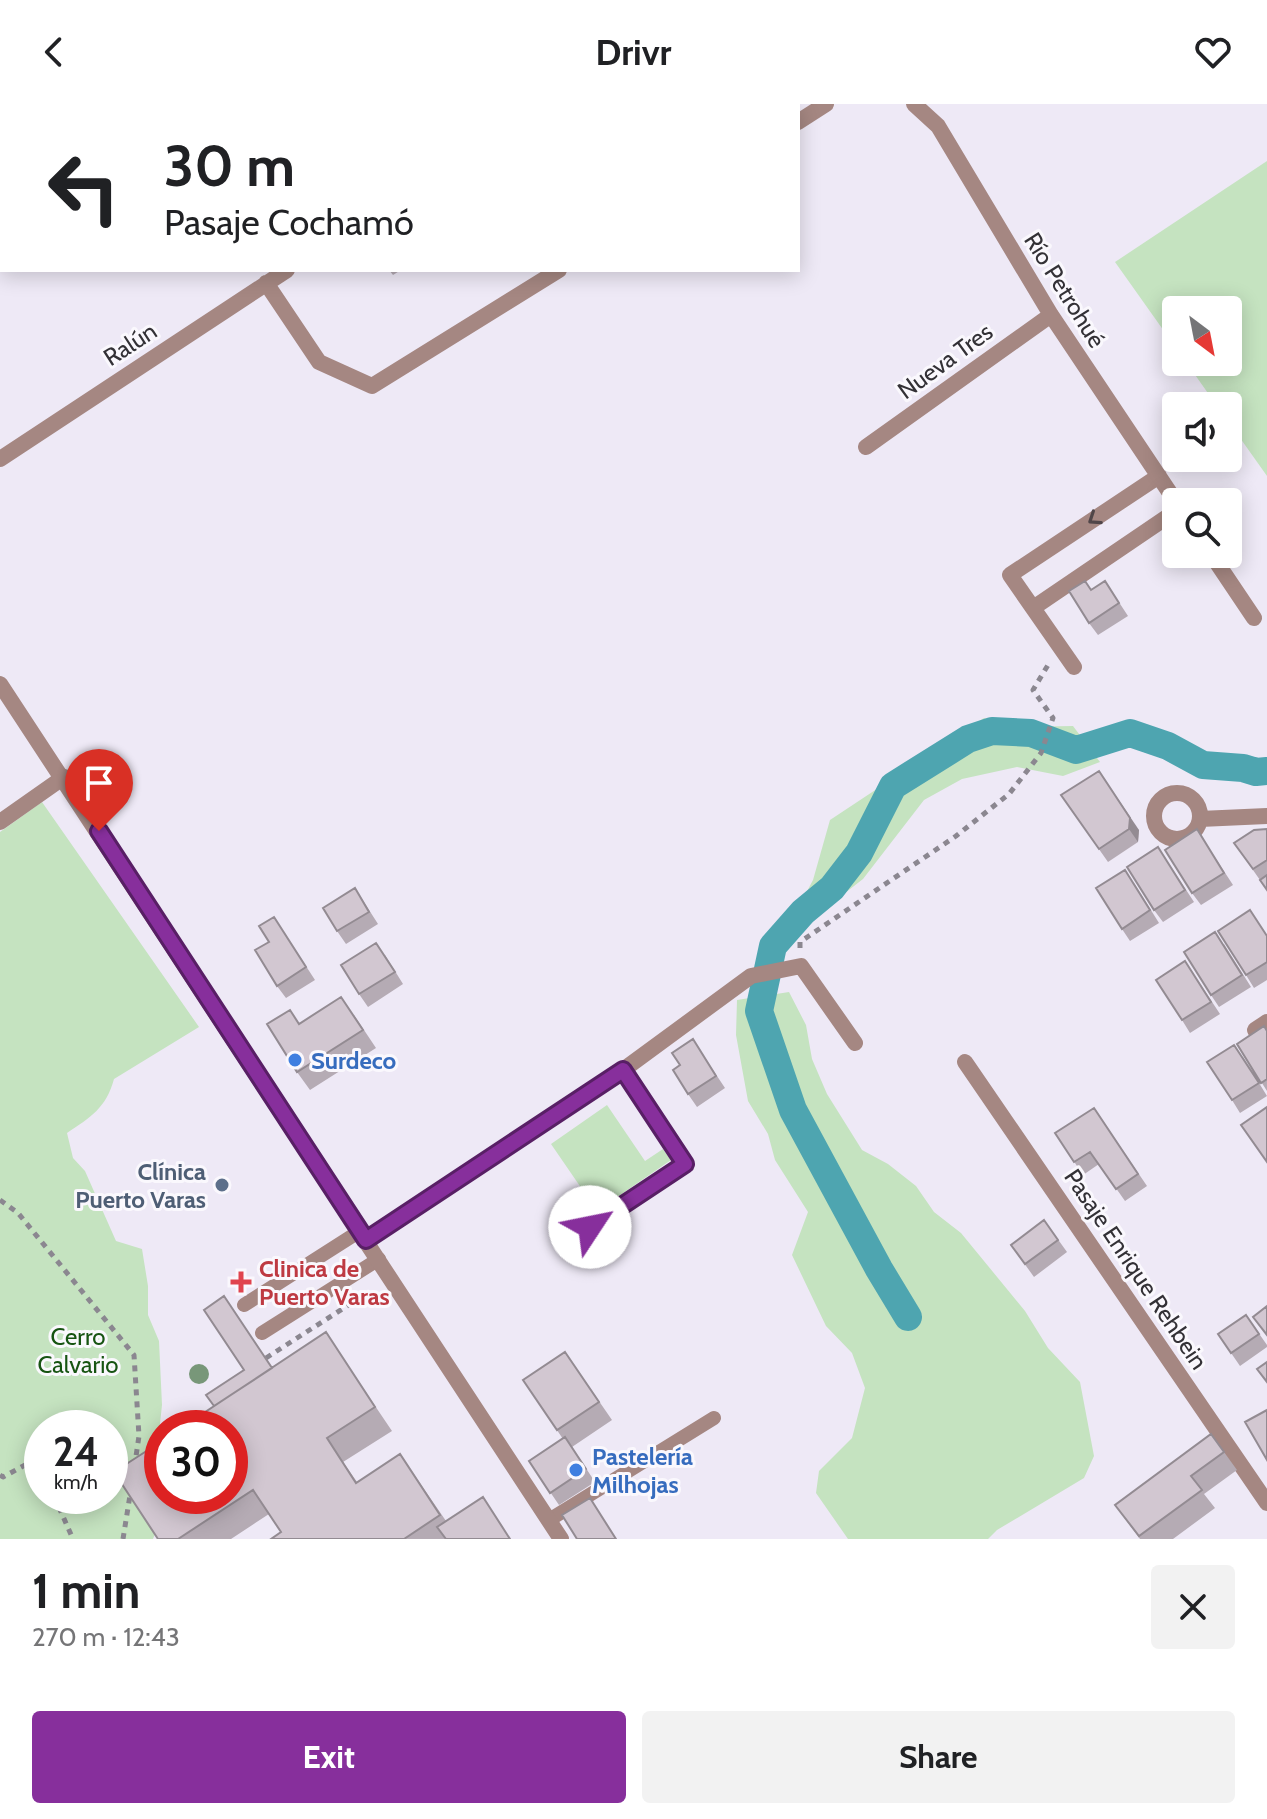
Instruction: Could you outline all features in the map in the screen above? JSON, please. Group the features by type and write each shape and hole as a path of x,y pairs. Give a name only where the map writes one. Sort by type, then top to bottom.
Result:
{"street":[{"path":"800,121 826,104"},
{"name":"Río Petrohué","path":"914,104 938,126 1051,315 1167,488"},
{"name":"Ralún","path":"0,459 284,272"},
{"path":"266,283 319,362 372,386 556,272"},
{"name":"Nueva Tres","path":"866,447 1051,315"},
{"path":"1074,667 1010,575 1159,476"},
{"path":"1033,608 1162,520"},
{"path":"1220,568 1254,618"},
{"path":"0,684 64,777 561,1539"},
{"path":"0,822 64,777"},
{"path":"1200,819 1267,816"},
{"path":"363,1236 623,1070 751,976 801,966 855,1043"},
{"name":"Pasaje Enrique Rehbein","path":"965,1062 1267,1503"},
{"path":"590,1227 685,1164 623,1070"}],"lane":[{"path":"244,1305 363,1236"},
{"path":"262,1333 379,1259"},
{"path":"549,1520 714,1418"}],"path":[{"path":"801,966 800,942 956,836 1009,794 1041,753 1053,718 1033,690 1062,649"},
{"path":"0,1200 18,1213 134,1355 139,1436 134,1466"},
{"path":"0,1475 3,1477 24,1466"},
{"path":"123,1539 132,1480"},
{"path":"62,1514 73,1539"}],"green space":[{"path":"1267,161 1267,476 1242,441 1242,392 1207,392 1196,376 1242,376 1242,296 1162,296 1162,328 1115,262"},
{"path":"984,718 1012,727 1073,726 1100,762 1063,776 1017,767 962,779 924,800 863,879 822,910 797,910 813,880 830,820"},
{"name":"Cerro Calvario","path":"42,802 199,1027 114,1079 107,1097 96,1111 67,1133 73,1158 85,1171 116,1241 142,1249 148,1286 148,1315 159,1341 162,1405 161,1410 144,1410 144,1514 156,1514 157,1529 153,1539 0,1539 0,832"},
{"path":"789,992 806,1025 812,1059 827,1094 862,1150 888,1164 916,1186 934,1212 961,1233 1025,1311 1048,1348 1080,1382 1094,1456 1084,1478 997,1530 988,1539 848,1539 816,1493 819,1471 852,1438 865,1388 852,1353 826,1326 792,1255 808,1212 775,1160 768,1134 748,1101 736,1035 737,1000"},
{"path":"607,1105 645,1161 663,1149 671,1160 597,1211 551,1144"}],"building":[{"path":"1085,581 1091,590 1105,581 1119,603 1089,623 1069,591"},
{"path":"1099,771 1130,818 1129,829 1099,849 1061,795"},
{"path":"1197,829 1224,873 1192,893 1165,850"},
{"path":"1267,829 1267,860 1253,869 1234,843 1254,830"},
{"path":"1158,847 1185,890 1154,910 1127,867"},
{"path":"1125,870 1150,910 1122,929 1096,888"},
{"path":"1267,875 1267,890 1260,880"},
{"path":"355,888 369,912 337,931 323,908"},
{"path":"1250,910 1267,936 1267,962 1246,975 1218,931"},
{"path":"274,917 306,967 277,986 255,950 269,942 259,926"},
{"path":"1215,932 1242,975 1211,995 1184,952"},
{"path":"376,943 395,972 359,994 341,965"},
{"path":"1185,961 1211,1002 1182,1020 1156,980"},
{"path":"341,997 363,1030 297,1072 267,1024 290,1010 299,1024"},
{"path":"1264,1026 1267,1031 1267,1079 1261,1083 1237,1044"},
{"path":"693,1039 716,1076 688,1094 673,1070 680,1065 672,1053"},
{"path":"1234,1045 1259,1083 1232,1100 1207,1062"},
{"path":"1267,1107 1267,1162 1241,1125"},
{"path":"1094,1108 1138,1174 1116,1189 1090,1152 1074,1162 1055,1133"},
{"path":"1044,1220 1058,1240 1025,1264 1011,1245"},
{"path":"224,1296 272,1368 214,1406 206,1395 244,1370 204,1310"},
{"path":"1267,1306 1267,1335 1253,1317"},
{"path":"1246,1315 1259,1334 1231,1353 1218,1334"},
{"path":"326,1332 375,1407 327,1438 356,1483 400,1454 440,1515 404,1539 271,1539 281,1532 253,1490 248,1493 248,1410 208,1410"},
{"path":"565,1352 599,1402 557,1430 523,1380"},
{"path":"1267,1362 1267,1382 1257,1369"},
{"path":"1267,1410 1267,1460 1245,1422"},
{"path":"1211,1434 1224,1452 1191,1476 1202,1490 1139,1536 1115,1505"},
{"path":"565,1437 586,1469 550,1493 529,1461"},
{"path":"144,1453 144,1514 216,1514 178,1539 158,1539 128,1493 128,1463"},
{"path":"483,1497 510,1539 446,1539 437,1527"},
{"path":"590,1498 616,1539 577,1539 562,1515"}],"waterway":[{"path":"908,1317 793,1110 759,1011 773,946 803,912 832,888 859,853 893,786 968,739 992,731 1031,733 1076,750 1130,733 1168,746 1203,765 1267,771"}],"place":[{"name":"Surdeco","path":"295,1060"},
{"name":"Clínica Puerto Varas","path":"222,1185"},
{"name":"Clinica de Puerto Varas","path":"241,1282"},
{"name":"Pastelería Milhojas","path":"576,1470"}],"route":[{"path":"99,831 366,1240 623,1070 685,1164 590,1227"}]}
